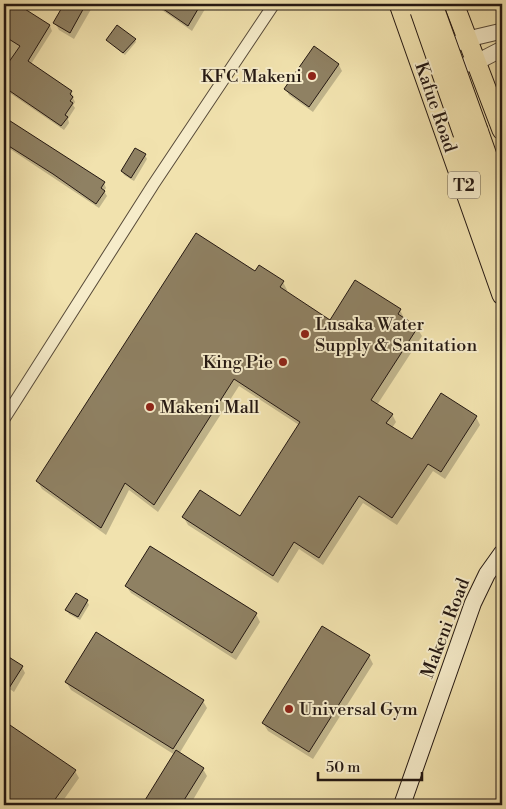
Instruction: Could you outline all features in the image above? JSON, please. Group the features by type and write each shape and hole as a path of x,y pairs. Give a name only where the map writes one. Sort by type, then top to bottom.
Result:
{"main road":[{"name":"Kafue Road","path":"399,4 502,295"},
{"path":"454,4 502,130"},
{"name":"Kafue Road","path":"426,6 470,132 502,245"},
{"name":"Kafue Road","path":"470,132 502,198"},
{"name":"Makeni Road","path":"402,805 473,603 487,574 502,553"}],"street":[{"path":"4,419 153,185 274,4"},
{"path":"422,66 468,39 502,32"},
{"path":"422,66 477,62 502,49"}],"building":[{"path":"13,4 17,4 50,25 28,61 72,91 70,94 73,97 70,101 73,103 65,115 68,117 61,126 4,87 4,69 20,46 4,36 4,18"},
{"path":"64,4 86,4 70,33 53,23"},
{"path":"156,4 201,4 188,26"},
{"path":"117,25 136,39 123,53 106,40"},
{"name":"KFC Makeni","path":"314,46 339,64 309,107 284,89"},
{"path":"4,117 105,182 101,188 105,191 96,204 4,143"},
{"path":"135,148 146,154 131,178 121,171"},
{"name":"Makeni Mall","path":"196,233 255,271 259,265 284,281 280,287 330,320 355,280 401,309 398,314 418,327 371,400 393,414 386,423 412,439 441,393 477,416 441,472 428,464 392,518 359,496 319,558 294,542 273,576 182,517 200,490 240,516 300,422 234,379 154,505 125,483 101,528 36,481"},
{"path":"150,546 257,613 232,653 125,586"},
{"path":"76,593 88,600 78,617 65,610"},
{"path":"322,626 370,655 309,752 262,723"},
{"path":"96,632 204,700 173,749 65,682"},
{"path":"4,654 23,666 4,696"},
{"path":"4,721 76,770 51,805 14,805 4,798"},
{"path":"176,750 204,768 181,805 142,805"}],"place":[{"name":"KFC Makeni","path":"312,76"},
{"name":"Lusaka Water Supply & Sanitation","path":"305,334"},
{"name":"King Pie","path":"283,362"},
{"name":"Makeni Mall","path":"150,407"},
{"name":"Universal Gym","path":"289,709"}]}
